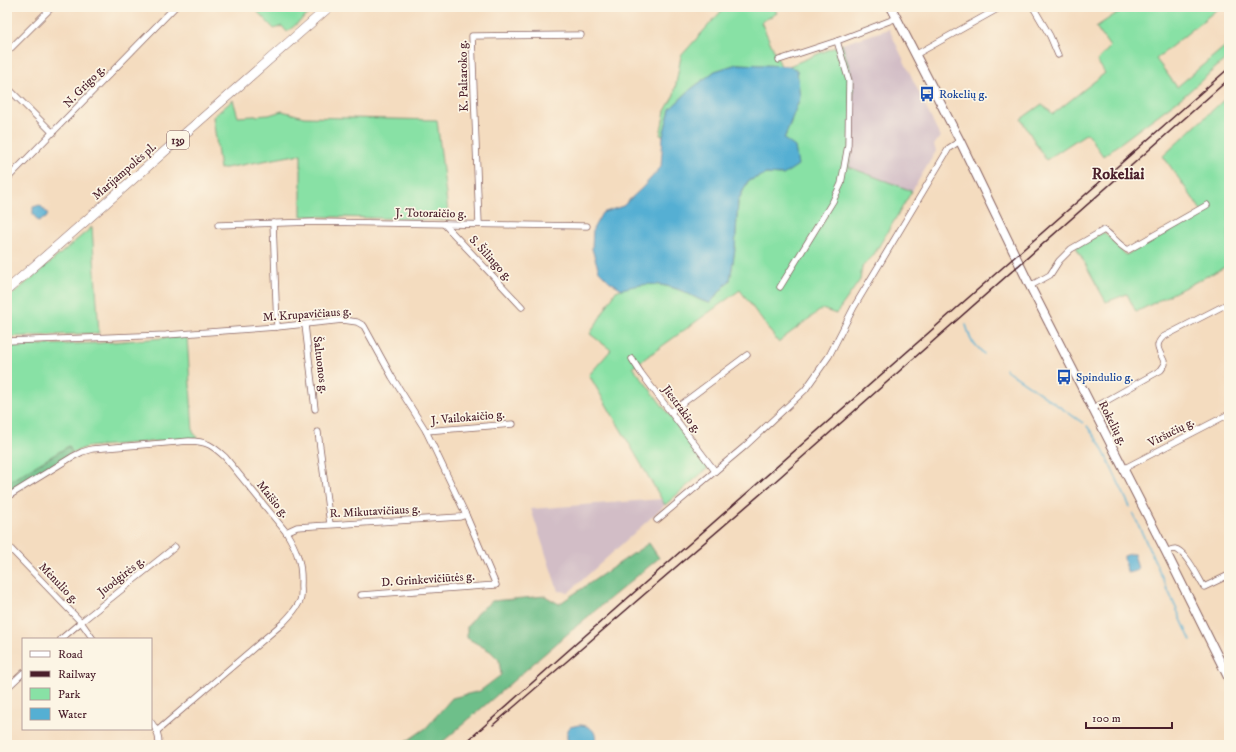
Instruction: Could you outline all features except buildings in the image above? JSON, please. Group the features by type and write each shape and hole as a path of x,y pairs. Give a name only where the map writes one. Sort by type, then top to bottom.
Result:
{"main road":[{"name":"Marijampolės pl.","path":"7,290 329,7"},
{"name":"Rokelių g.","path":"891,7 960,141 1030,286 1229,679"}],"street":[{"path":"7,52 52,7"},
{"name":"N. Grigo g.","path":"7,179 175,7"},
{"path":"915,55 1001,7"},
{"path":"1033,7 1050,36 1058,54"},
{"path":"779,60 837,41 896,18"},
{"name":"K. Paltaroko g.","path":"479,224 472,36 581,35"},
{"path":"780,287 833,201 841,184 848,145 849,81 837,41"},
{"path":"7,87 53,133"},
{"path":"657,520 744,447 805,390 828,356 854,307 948,150 960,141"},
{"path":"1030,286 1050,275 1059,261 1071,249 1104,230 1109,233 1120,246 1128,250 1207,205"},
{"name":"J. Totoraičio g.","path":"218,224 314,222 587,226"},
{"path":"274,223 277,327"},
{"name":"S. Šilingo g.","path":"444,224 522,307"},
{"path":"1092,409 1162,370 1165,364 1157,347 1158,342 1163,337 1229,303"},
{"name":"M. Krupavičiaus g.","path":"7,341 166,335 305,325 343,320 357,322 364,326 392,377 426,431 466,515 496,585"},
{"name":"Šaltuonos g.","path":"305,325 315,409"},
{"path":"671,412 747,355"},
{"name":"Jiestrakio g.","path":"632,359 715,471"},
{"name":"Viršučių g.","path":"1123,469 1229,414"},
{"name":"J. Vailokaičio g.","path":"426,431 513,424"},
{"path":"318,432 330,524"},
{"name":"Maišio g.","path":"7,497 72,457 92,449 197,441 208,444 225,457 286,532 298,556 301,573 300,600 292,613 283,623 157,731"},
{"name":"R. Mikutavičiaus g.","path":"286,532 297,527 460,517 466,515"},
{"name":"Mėnulio g.","path":"7,545 81,622 92,638"},
{"name":"Juodgirės g.","path":"62,638 175,547"},
{"path":"1166,552 1172,549 1179,551 1185,556 1204,587 1229,575"},
{"name":"D. Grinkevičiūtės g.","path":"361,596 496,585"},
{"path":"7,688 22,674"},
{"path":"152,724 159,736 159,745"}],"shaded area":[{"path":"889,29 940,137 934,145 936,151 912,191 849,167 853,140 853,80 842,44"},
{"path":"662,499 665,505 569,592 558,591 531,509"}],"green space":[{"path":"253,7 317,7 287,32 282,26 274,29"},
{"path":"725,7 774,7 777,13 761,22 781,66 737,64 715,71 691,89 670,109 663,136 660,135 665,111 674,95 681,56"},
{"path":"1126,7 1220,7 1156,59 1177,87 1229,43 1229,56 1185,95 1103,156 1087,133 1046,160 1021,119 1042,104 1053,114 1105,73 1097,61 1110,47 1096,27"},
{"path":"842,44 853,80 853,140 849,167 912,191 873,256 862,267 860,280 836,314 822,309 778,342 740,290 633,367 709,467 665,505 589,375 611,350 590,334 616,291 632,286 649,284 666,286 710,303 730,280 735,249 738,201 748,181 766,174 783,175 784,139 791,122 797,70 789,66"},
{"path":"1229,95 1229,265 1136,312 1127,294 1106,302 1076,247 1104,232 1126,255 1203,213 1163,156"},
{"path":"233,100 238,117 269,115 282,111 304,117 437,120 449,220 301,216 301,154 220,169 213,117"},
{"path":"92,227 99,333 7,337 7,299"},
{"path":"187,336 193,432 198,438 87,447 72,453 69,446 7,483 7,346 100,343"},
{"path":"69,446 72,453 10,492 7,483"},
{"path":"649,543 659,558 579,624 439,745 401,745 426,728 452,698 480,691 501,675 499,660 490,651 467,638 467,627 477,613 492,601 545,596 559,604"}],"water":[{"path":"737,64 789,66 797,70 800,98 784,139 795,147 798,165 783,175 766,174 748,181 738,201 735,249 730,280 710,303 666,286 652,284 622,289 609,281 599,271 592,249 593,229 602,213 623,206 661,167 663,136 670,109 691,89 715,71"},
{"path":"40,205 48,214 46,218 38,221 33,214 33,207"},
{"path":"1134,554 1138,569 1128,573 1124,556"},
{"path":"579,725 587,726 593,730 595,733 594,745 570,744 567,739 567,731 570,727"}],"waterway":[{"path":"966,325 971,340 984,354"},
{"path":"1005,369 1083,423"},
{"path":"1087,426 1100,444 1130,507"},
{"path":"1133,513 1191,641"}],"railway":[{"path":"463,745 1229,68"},
{"path":"493,725 771,485 1229,79"}],"place":[{"name":"Rokelių g.","path":"927,94"},
{"name":"Spindulio g.","path":"1064,377"}],"district":[{"name":"Rokeliai","path":"1118,173"}]}
